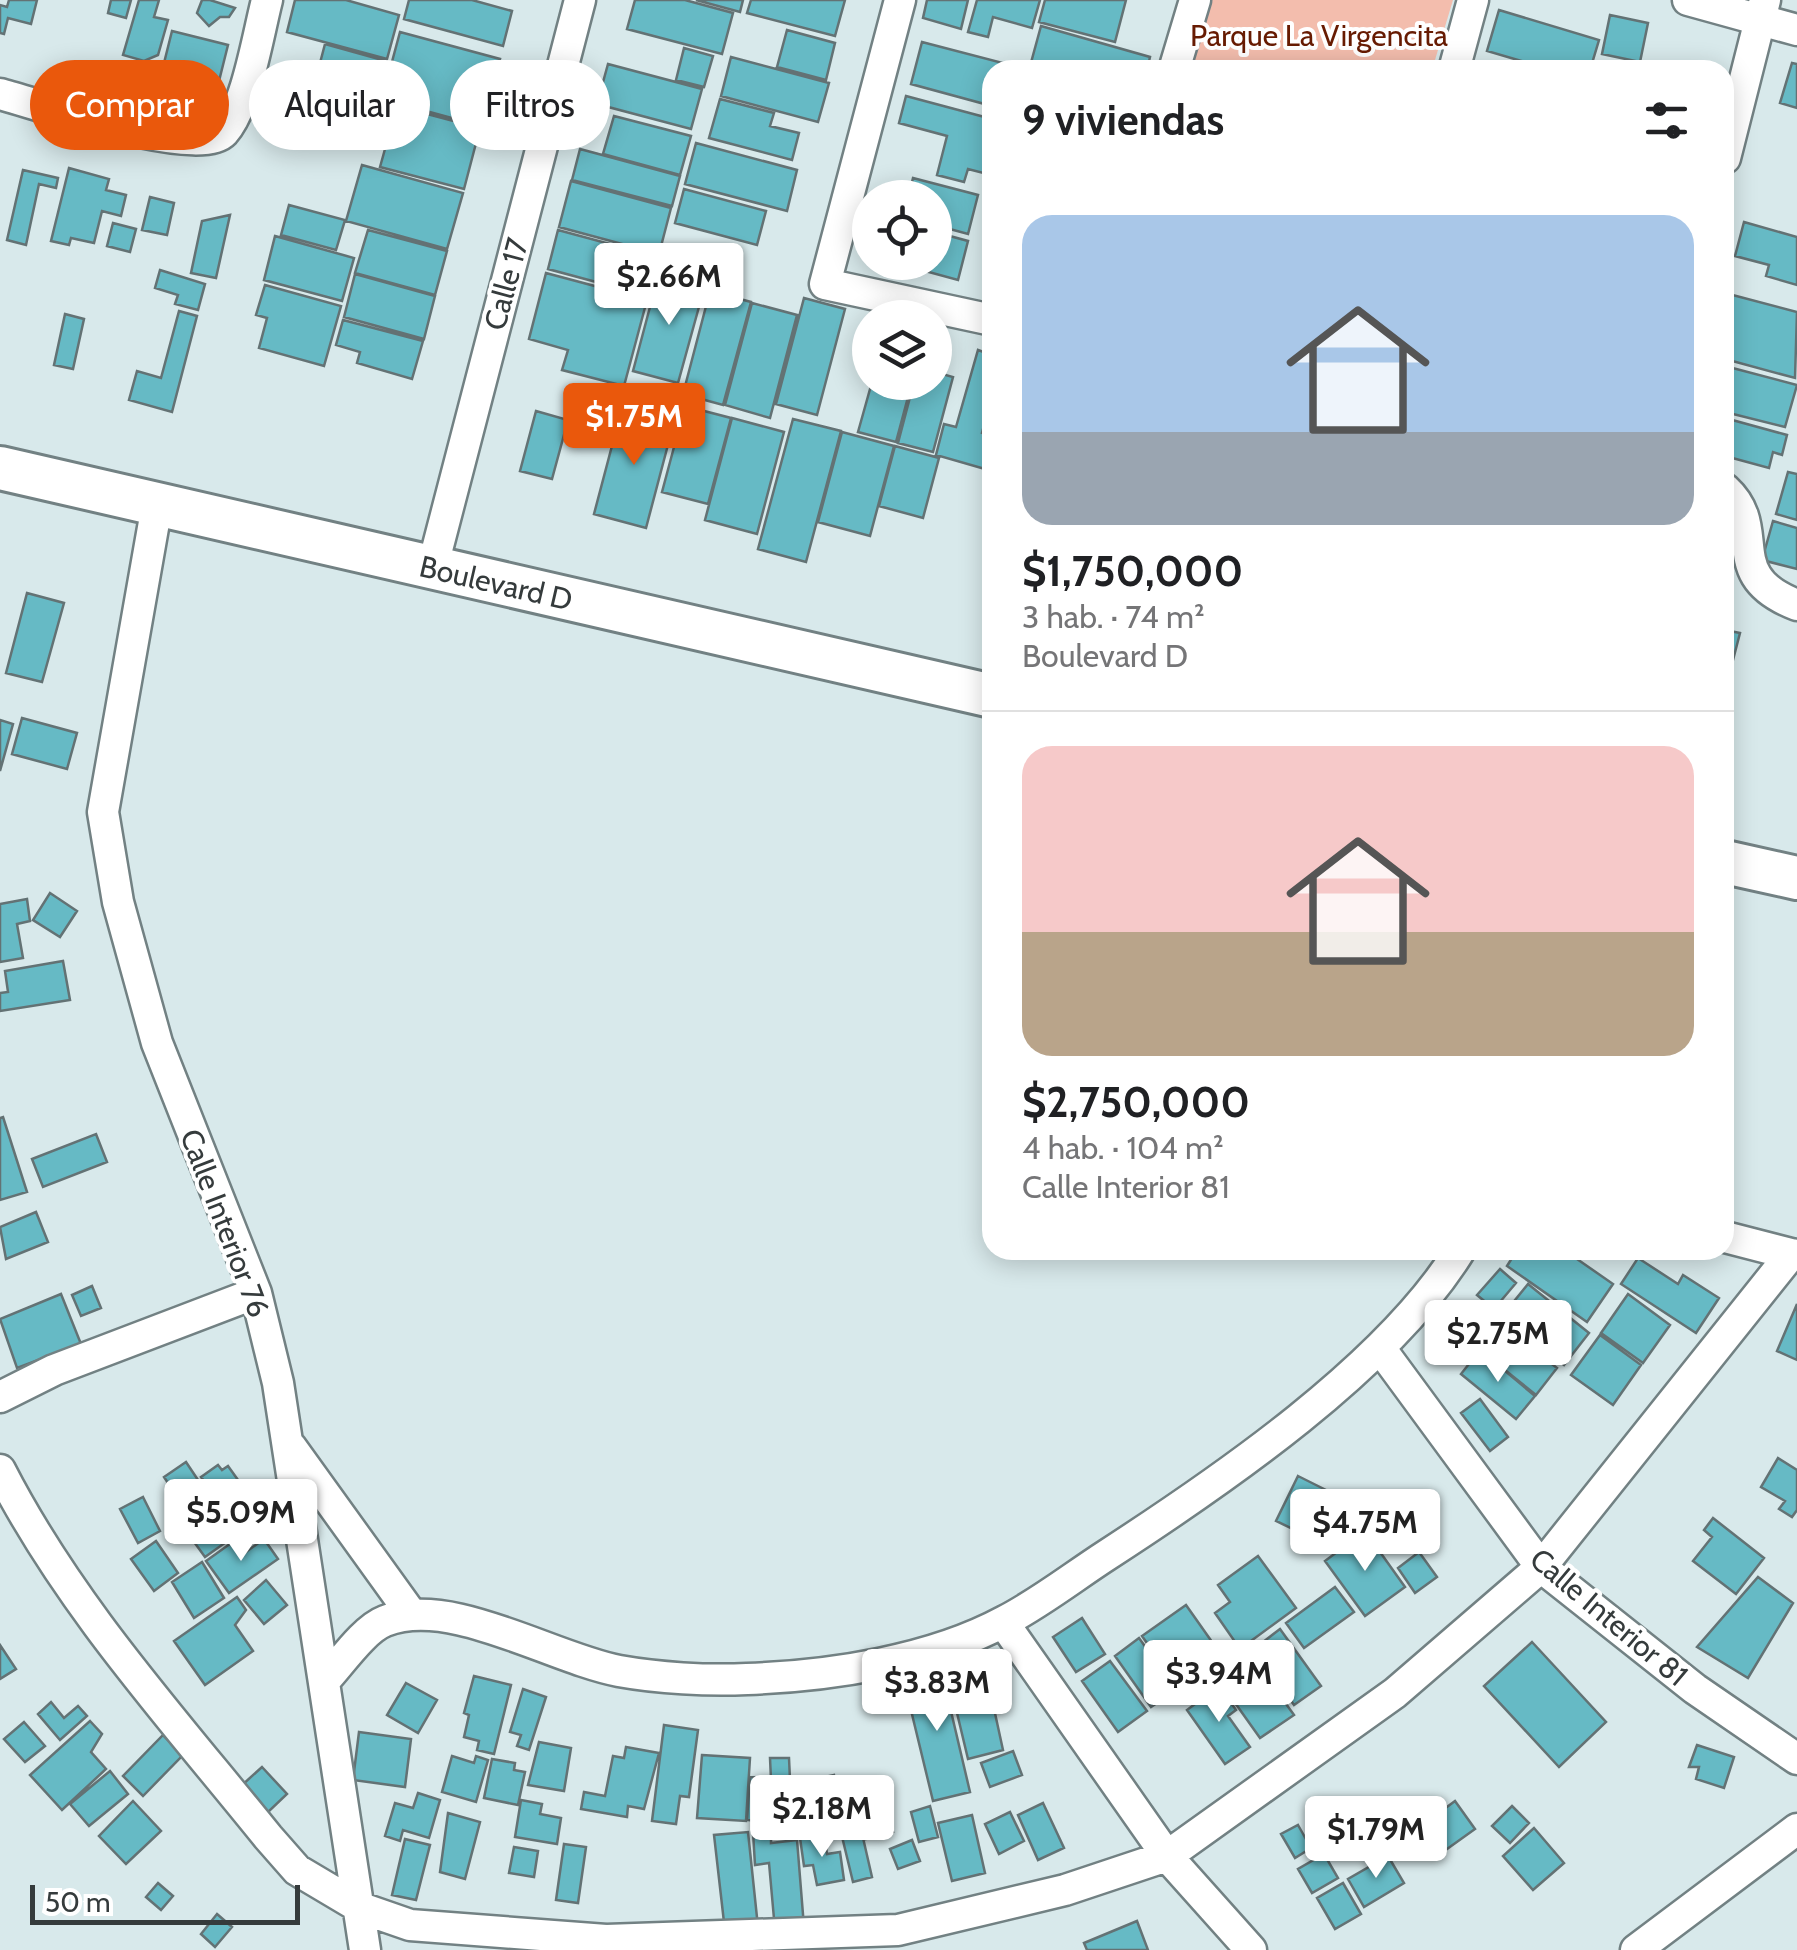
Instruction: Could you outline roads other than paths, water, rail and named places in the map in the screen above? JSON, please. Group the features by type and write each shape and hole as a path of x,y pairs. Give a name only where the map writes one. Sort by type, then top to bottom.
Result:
{"street":[{"path":"0,94 176,140 207,142 223,133 238,106 267,0"},
{"name":"Calle 17","path":"432,569 580,0"},
{"path":"900,0 825,284 982,318"},
{"path":"1177,60 1195,0"},
{"path":"1457,60 1473,0"},
{"path":"1688,0 1762,10 1797,30"},
{"path":"1734,122 1762,10"},
{"name":"Boulevard D","path":"0,468 982,694"},
{"path":"1734,501 1745,516 1746,555 1757,580 1769,592 1797,605"},
{"name":"Calle Interior 76","path":"157,505 103,812 118,902 156,1043 256,1293 287,1441 365,1950"},
{"path":"1734,864 1797,878"},
{"path":"0,1470 27,1522 84,1608 268,1837 297,1870 361,1908 410,1925 606,1940 898,1930 1065,1890 1167,1856 1395,1694 1541,1567 1794,1254 1734,1239"},
{"path":"326,1679 381,1622 412,1615 449,1618 618,1671 746,1680 856,1666 934,1648 1004,1622 1213,1486 1380,1348 1454,1260"},
{"path":"0,1397 54,1370 256,1293"},
{"name":"Calle Interior 81","path":"1380,1348 1541,1567 1695,1689 1797,1759"},
{"path":"287,1441 412,1615"},
{"path":"1004,1622 1167,1856 1250,1950"},
{"path":"1636,1950 1797,1829"}],"park label":[{"name":"Parque La Virgencita","path":"1319,35"}]}
